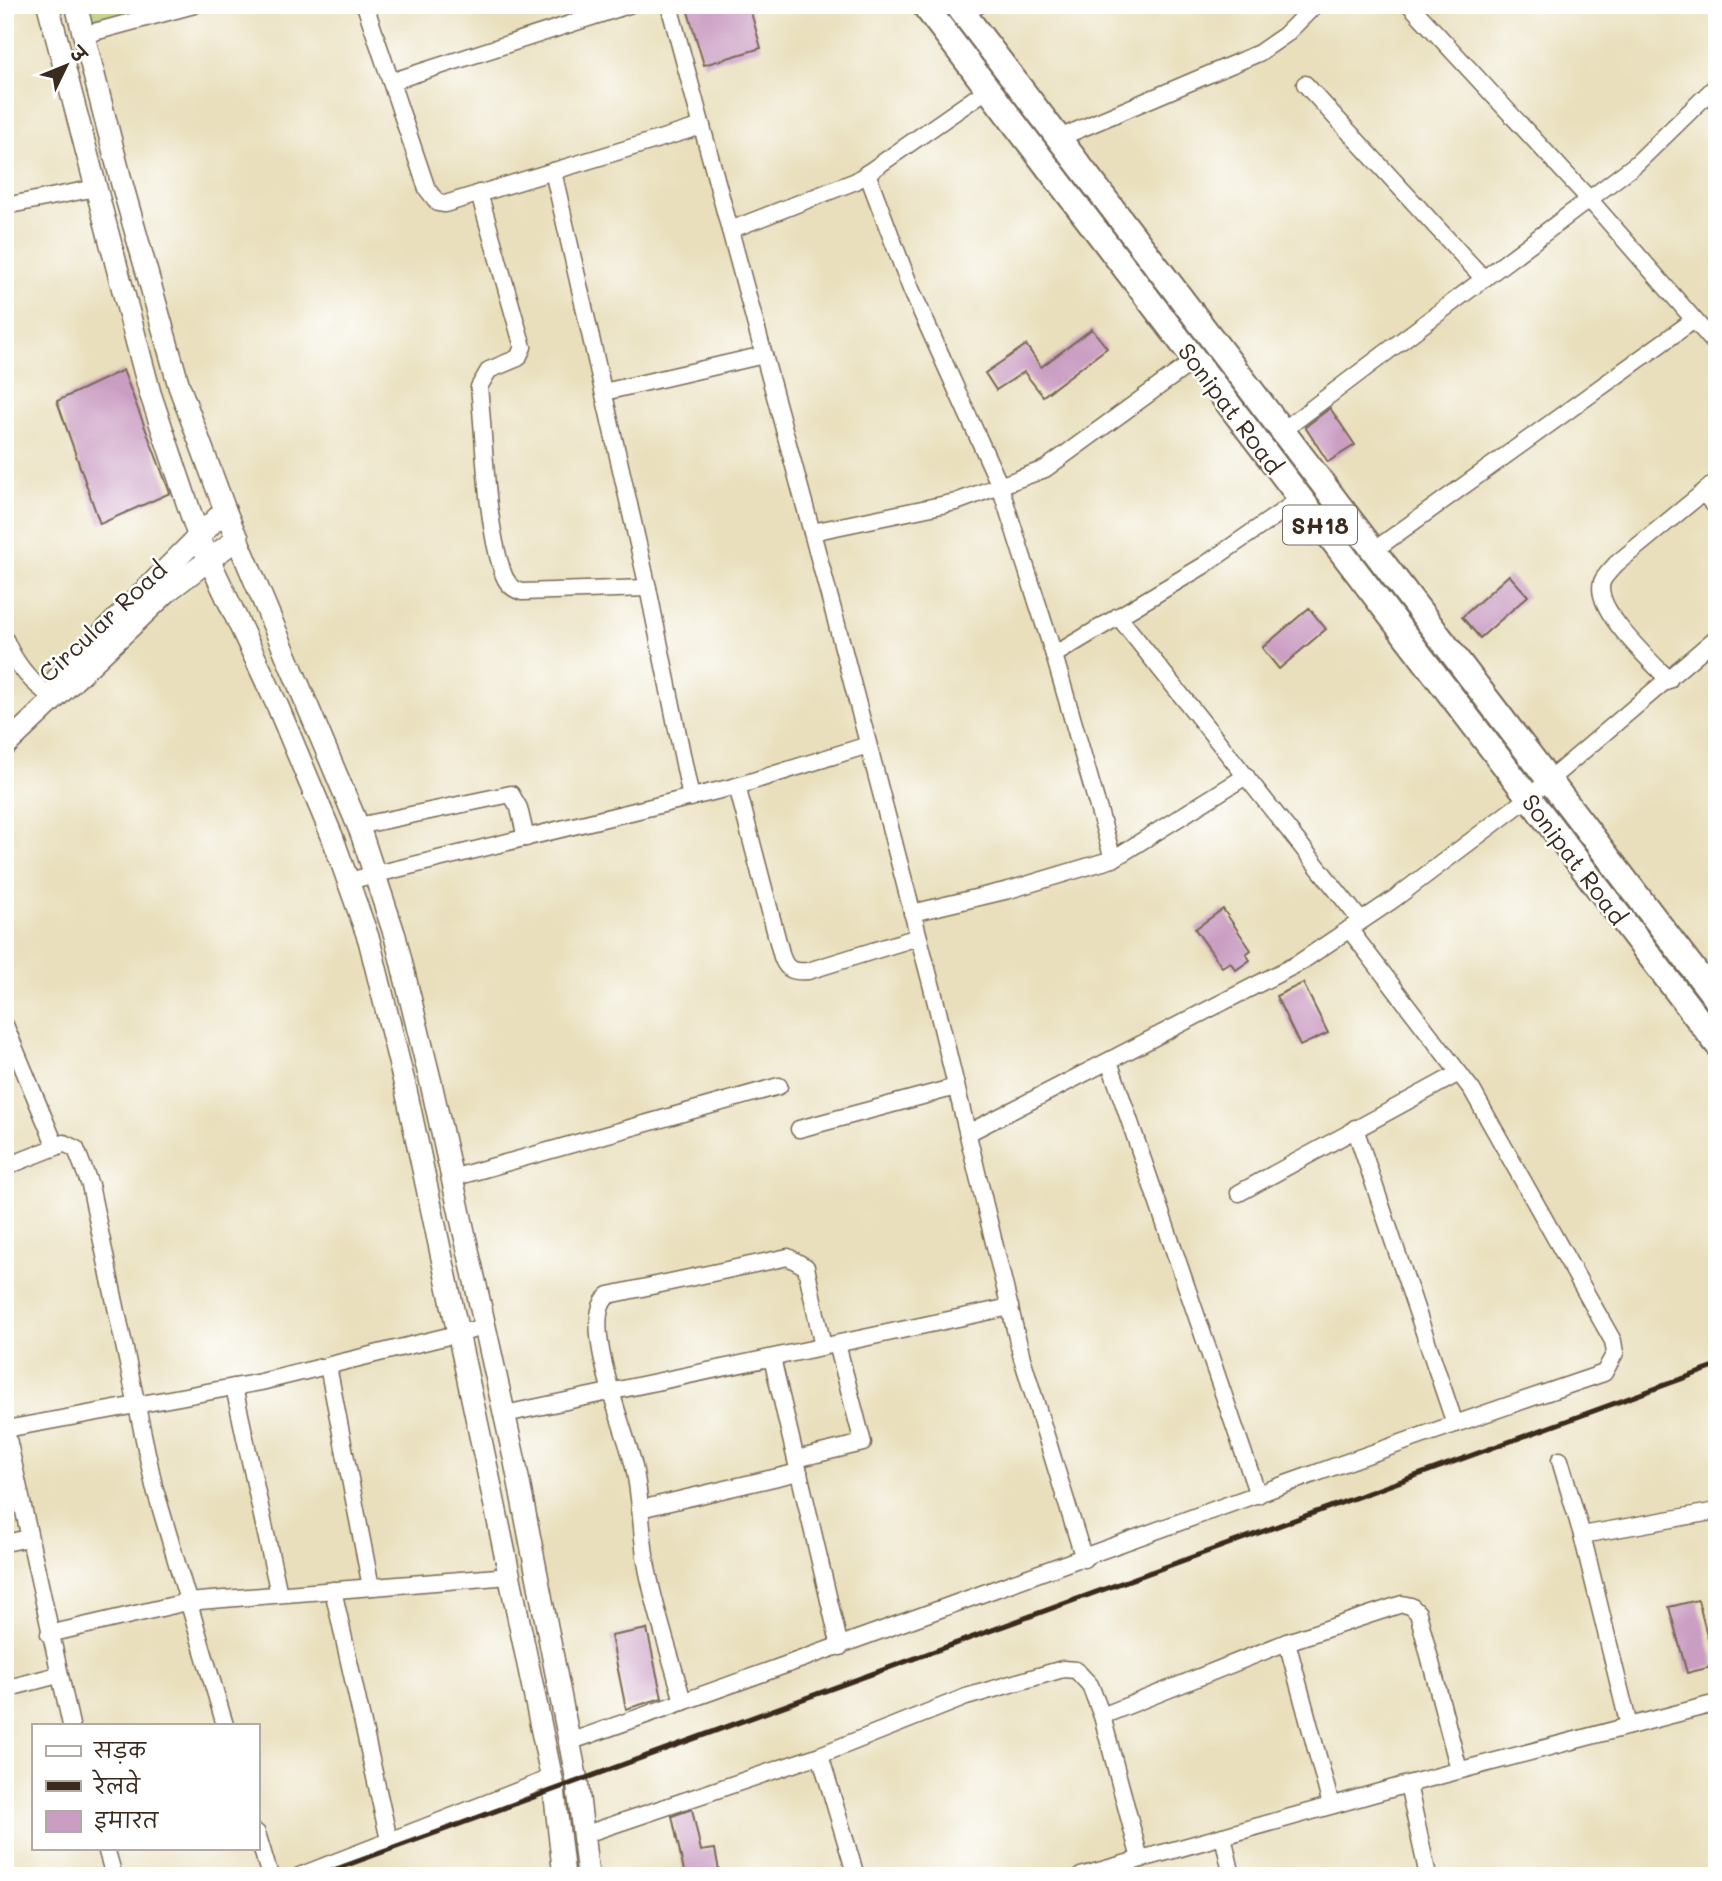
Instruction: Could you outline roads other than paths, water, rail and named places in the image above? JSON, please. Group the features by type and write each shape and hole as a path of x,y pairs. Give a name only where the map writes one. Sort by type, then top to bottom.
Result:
{"main road":[{"path":"48,5 150,393 200,538 278,708 369,940 510,1576 551,1778 564,1876"},
{"path":"76,5 179,386 225,510 358,825 413,1009 505,1414 569,1742 588,1876"},
{"name":"Sonipat Road","path":"924,5 1717,1044"},
{"name":"Sonipat Road","path":"966,8 1059,138 1717,1000"},
{"name":"Circular Road","path":"5,729 200,538 225,510"},
{"name":"Circular Road","path":"5,746 170,590 238,538"},
{"path":"387,1014 413,1009"}],"street":[{"path":"83,35 194,5"},
{"path":"365,5 432,197 445,204 702,126"},
{"path":"393,81 629,5"},
{"path":"669,5 869,745 1022,1358 1084,1559"},
{"path":"1059,138 1259,53 1285,35 1315,5"},
{"path":"1410,5 1589,200 1717,345"},
{"path":"1305,84 1483,278"},
{"path":"730,230 856,181 988,89"},
{"path":"1282,431 1636,164 1713,96"},
{"path":"553,171 648,588 691,798"},
{"path":"867,173 911,289 1000,486 1054,655 1113,859"},
{"path":"5,206 96,188"},
{"path":"479,193 523,347 518,358 489,370 479,387 494,527 505,578 510,586 522,592 648,588"},
{"path":"1373,551 1694,320"},
{"path":"604,392 764,355"},
{"path":"812,532 956,502 1045,469 1195,360"},
{"path":"1668,680 1612,618 1601,592 1602,581 1616,564 1717,481"},
{"path":"1703,493 1717,509"},
{"path":"1054,655 1203,566 1300,499"},
{"path":"569,1742 1604,1373 1615,1353 1608,1331 1472,1090 1246,776 1118,617"},
{"path":"968,1133 1298,963 1355,925 1528,798 1717,637"},
{"path":"5,639 13,659 31,681 44,691"},
{"path":"348,881 737,786 869,745"},
{"path":"912,913 1009,890 1113,859 1246,776"},
{"path":"737,786 782,957 788,968 795,972 808,971 918,937"},
{"path":"358,825 511,794 519,808 526,838"},
{"path":"5,1025 56,1147"},
{"path":"1109,1061 1258,1495"},
{"path":"1239,1193 1459,1073"},
{"path":"452,1178 779,1086"},
{"path":"799,1129 956,1087"},
{"path":"1355,1128 1455,1424"},
{"path":"5,1167 64,1143 76,1149 89,1185 154,1486 225,1724"},
{"path":"640,1509 798,1465 863,1443 806,1267 788,1257 775,1257 609,1295 602,1300 598,1315 611,1392 634,1467 646,1564 684,1702"},
{"path":"505,1414 1010,1307"},
{"path":"71,1724 6,1427 234,1387 485,1327"},
{"path":"772,1358 840,1647"},
{"path":"328,1366 371,1587"},
{"path":"234,1387 279,1594"},
{"path":"1560,1460 1582,1535 1629,1726"},
{"path":"1582,1535 1717,1511"},
{"path":"5,1543 29,1538"},
{"path":"49,1634 187,1602 510,1576"},
{"path":"333,1590 389,1840"},
{"path":"1102,1716 1287,1642 1368,1613 1402,1604 1411,1606 1418,1613 1459,1770"},
{"path":"1287,1642 1331,1805"},
{"path":"583,1835 820,1755 965,1697 1063,1669 1076,1670 1085,1678 1102,1716 1140,1859"},
{"path":"5,1689 58,1675"},
{"path":"1081,1876 1459,1770 1717,1703"},
{"path":"820,1755 856,1876"},
{"path":"299,1876 551,1778"},
{"path":"1408,1784 1428,1876"},
{"path":"1223,1836 1232,1876"},
{"path":"259,1840 270,1876"},
{"path":"106,1850 113,1876"}],"railway":[{"path":"317,1876 1717,1366"}]}
